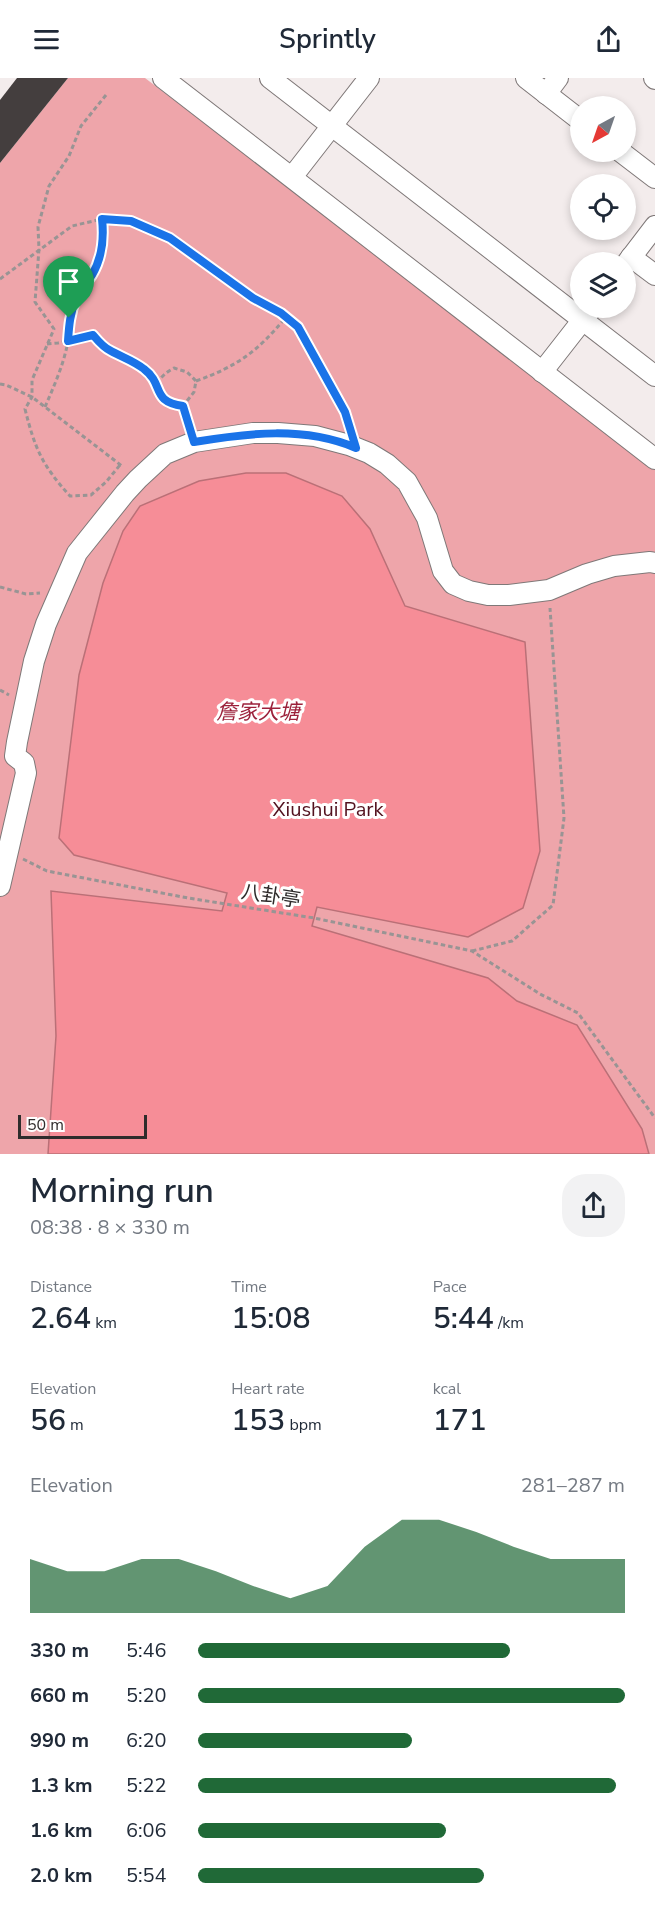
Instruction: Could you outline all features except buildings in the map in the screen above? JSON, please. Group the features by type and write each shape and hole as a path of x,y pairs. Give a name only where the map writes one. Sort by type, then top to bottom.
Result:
{"lane":[{"path":"164,78 655,459"},
{"path":"270,78 570,301"},
{"path":"292,177 369,78"},
{"path":"526,78 552,86 570,108"},
{"path":"634,162 655,178"},
{"path":"634,252 655,226"},
{"path":"636,264 655,275"},
{"path":"542,372 584,318"},
{"path":"591,318 655,376"},
{"path":"0,886 26,773 24,764 15,756 24,704 46,624 77,553 125,493 165,454 194,442 252,433 315,436 356,448 387,464 407,482 427,518 443,571 453,584 469,591 509,596 549,590 587,574 614,566 655,563"}],"path":[{"path":"106,95 81,126 69,156 49,186 38,227 39,249 35,302 54,329 32,380 32,397 25,409 32,437 41,459 69,496 91,495 120,465"},
{"path":"45,407 55,385 68,341 69,318 76,297 93,273 99,256 104,235 102,219"},
{"path":"0,279 72,226 102,219 131,221 170,238 253,298 286,317 298,327 345,412 356,448"},
{"path":"196,381 220,373 252,353 267,340 286,317"},
{"path":"47,344 93,335 108,351 121,355 146,370 157,384 159,394 165,401 183,406"},
{"path":"157,384 163,374 174,368 187,372 196,381"},
{"path":"183,406 194,392 196,381"},
{"path":"0,384 6,384 32,397 138,479"},
{"path":"183,406 194,442"},
{"path":"0,587 26,594 59,591"},
{"path":"472,951 512,941 553,905 564,818 549,590"},
{"name":"八卦亭","path":"8,852 47,871 314,918 472,951"},
{"path":"472,951 540,993 579,1013 655,1118"}],"green space":[{"name":"Xiushui Park","path":"68,78 145,78 655,465 655,1154 0,1154 0,163"}],"water":[{"name":"詹家大塘","path":"246,473 286,473 342,496 370,529 405,606 525,642 540,851 523,908 468,937 317,907 312,926 488,978 517,1001 577,1025 642,1129 649,1154 48,1154 56,1036 51,891 222,911 227,893 74,855 59,838 79,675 103,583 123,531 140,506 199,481"}],"route":[{"path":"102,219 131,221 170,238 224,278 253,298 281,313 298,327 345,412 356,448 315,436 278,433 252,433 194,442 183,406 165,401 159,394 157,384 146,370 121,355 108,351 93,335 68,341 69,318 76,297 93,273 99,256 104,235 102,219"}]}
